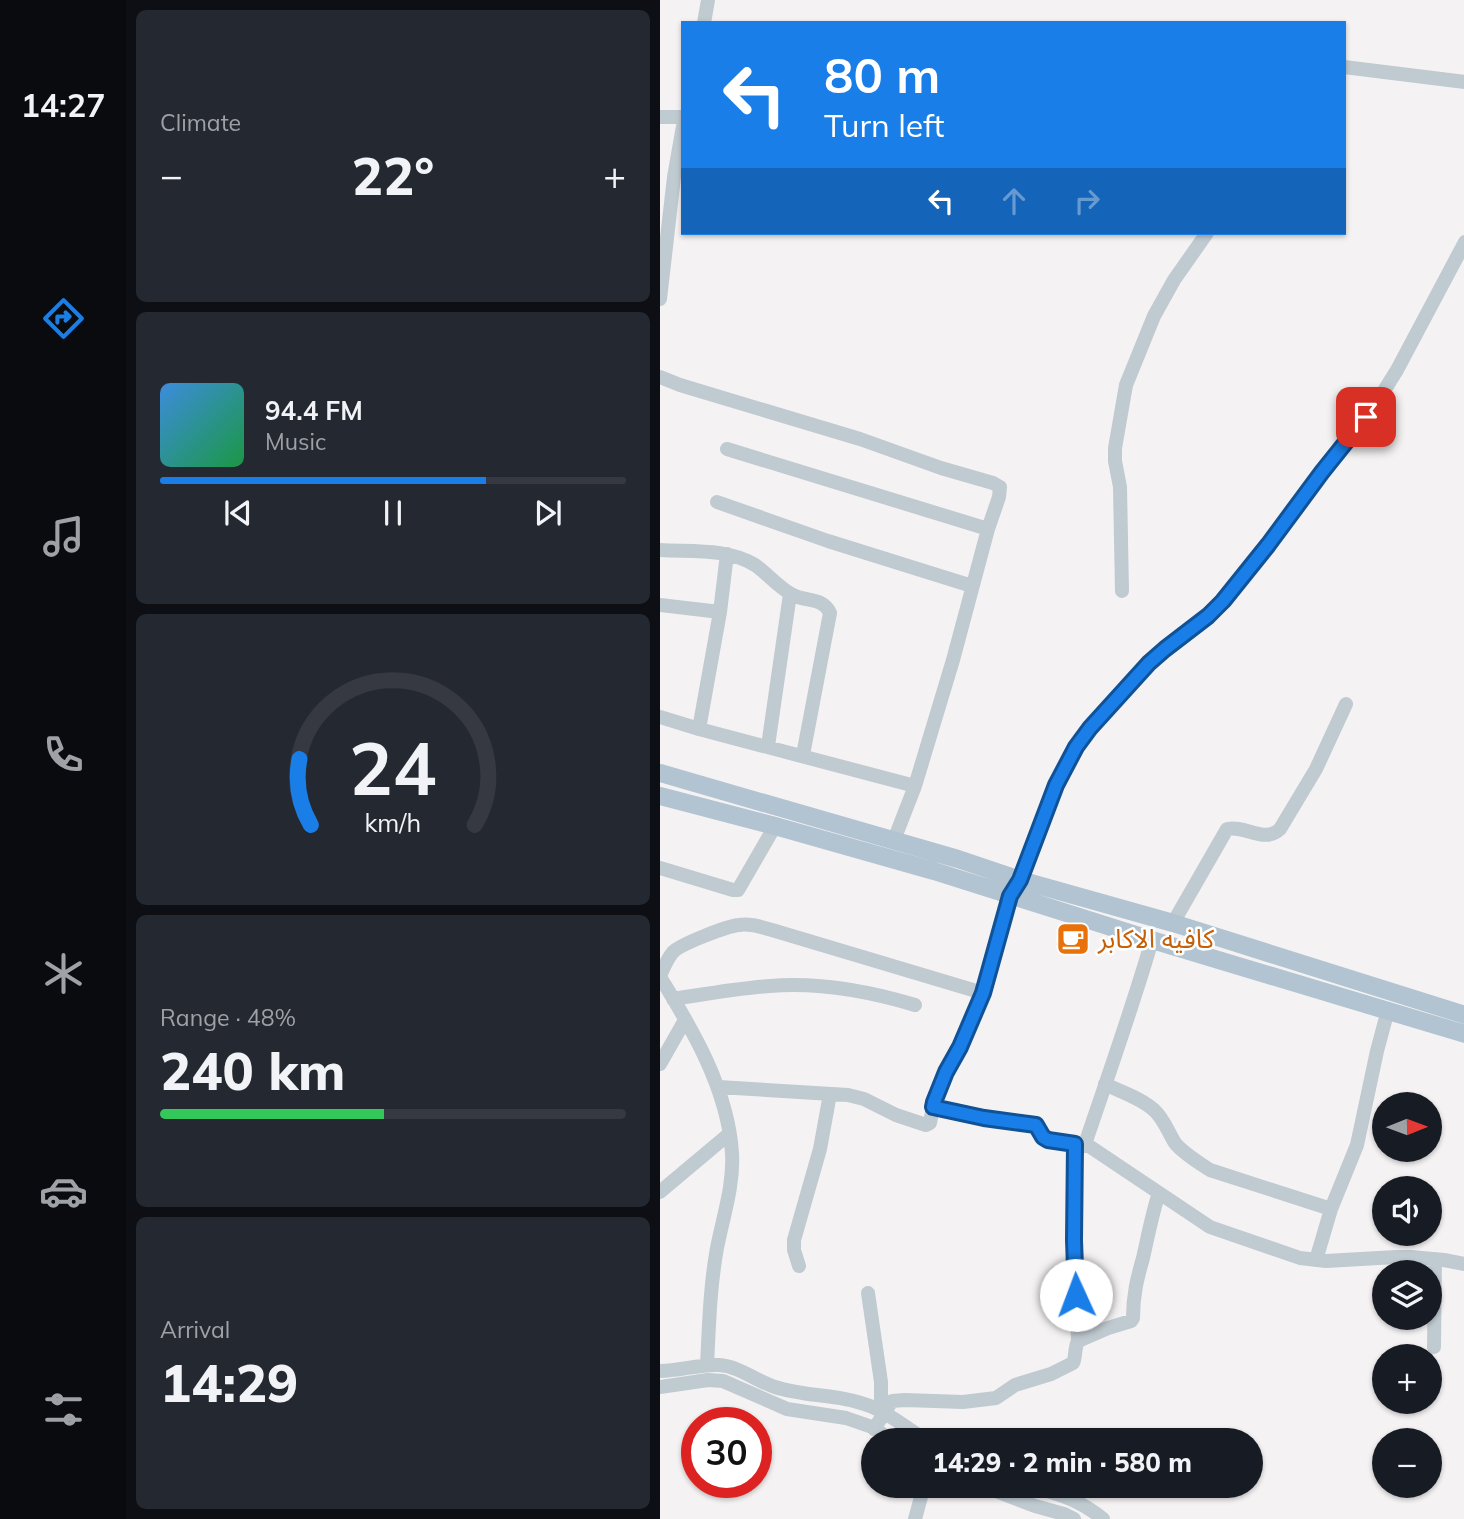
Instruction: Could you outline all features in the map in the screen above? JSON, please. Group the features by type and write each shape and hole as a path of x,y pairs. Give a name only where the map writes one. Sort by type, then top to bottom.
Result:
{"main road":[{"path":"660,773 1173,923 1464,1015"},
{"path":"660,796 934,871 1464,1034"}],"street":[{"path":"704,21 708,0"},
{"path":"1346,67 1464,82"},
{"path":"660,117 681,117"},
{"path":"660,299 681,137"},
{"path":"1122,592 1120,486 1115,447 1126,384 1154,316 1174,280 1206,235"},
{"path":"718,1087 848,1096 864,1099 896,1115 926,1125 930,1123 946,1072 983,993 1010,896 1020,880 1056,785 1076,747 1149,663 1223,601 1268,545 1387,386 1464,242"},
{"path":"660,377 860,439 993,483 1001,489 915,786 894,840"},
{"path":"727,449 988,528"},
{"path":"717,502 827,541 972,586"},
{"path":"660,550 727,554 745,559 790,594 824,604 830,613 803,755"},
{"path":"699,729 720,612 727,554"},
{"path":"768,746 790,594"},
{"path":"660,605 720,612"},
{"path":"1173,923 1228,829 1238,828 1263,836 1274,835 1280,829 1316,769 1346,704"},
{"path":"660,717 915,786"},
{"path":"660,869 736,890 741,887 775,826"},
{"path":"707,1365 716,1251 731,1181 732,1153 718,1087 660,976 674,950 735,925 750,925 983,993"},
{"path":"874,1428 882,1411 892,1401 963,1402 996,1398 1015,1385 1051,1374 1075,1360 1074,1349 1078,1341 1074,1240 1080,1144 1125,1028 1152,940"},
{"path":"673,999 772,986 807,986 837,988 915,1004"},
{"path":"1316,1260 1331,1209 1362,1127 1388,1010"},
{"path":"660,1064 685,1020"},
{"path":"1105,1084 1154,1110 1162,1118 1178,1146 1210,1170 1331,1209"},
{"path":"799,1266 794,1240 820,1149 830,1094"},
{"path":"933,1107 1036,1125 1048,1140 1095,1149 1210,1227 1290,1255 1316,1260 1348,1261 1396,1256 1464,1264"},
{"path":"660,1192 729,1134"},
{"path":"1078,1341 1133,1318 1135,1284 1159,1193"},
{"path":"1434,1344 1435,1259"},
{"path":"868,1293 881,1382 882,1411"},
{"path":"660,1371 723,1365 772,1386 868,1405 907,1428"},
{"path":"660,1387 708,1380 723,1381 787,1409 846,1418 871,1428"},
{"path":"915,1519 921,1498"},
{"path":"1016,1498 1074,1519"},
{"path":"1069,1498 1081,1503 1103,1519"}],"place":[{"name":"كافيه الاكابر","path":"1073,939"}],"route":[{"path":"1076,1295 1075,1144 1048,1140 1036,1125 960,1114 933,1107 934,1102 983,993 1010,896 1020,880 1063,768 1076,747 1149,663 1223,601 1366,417"}]}
